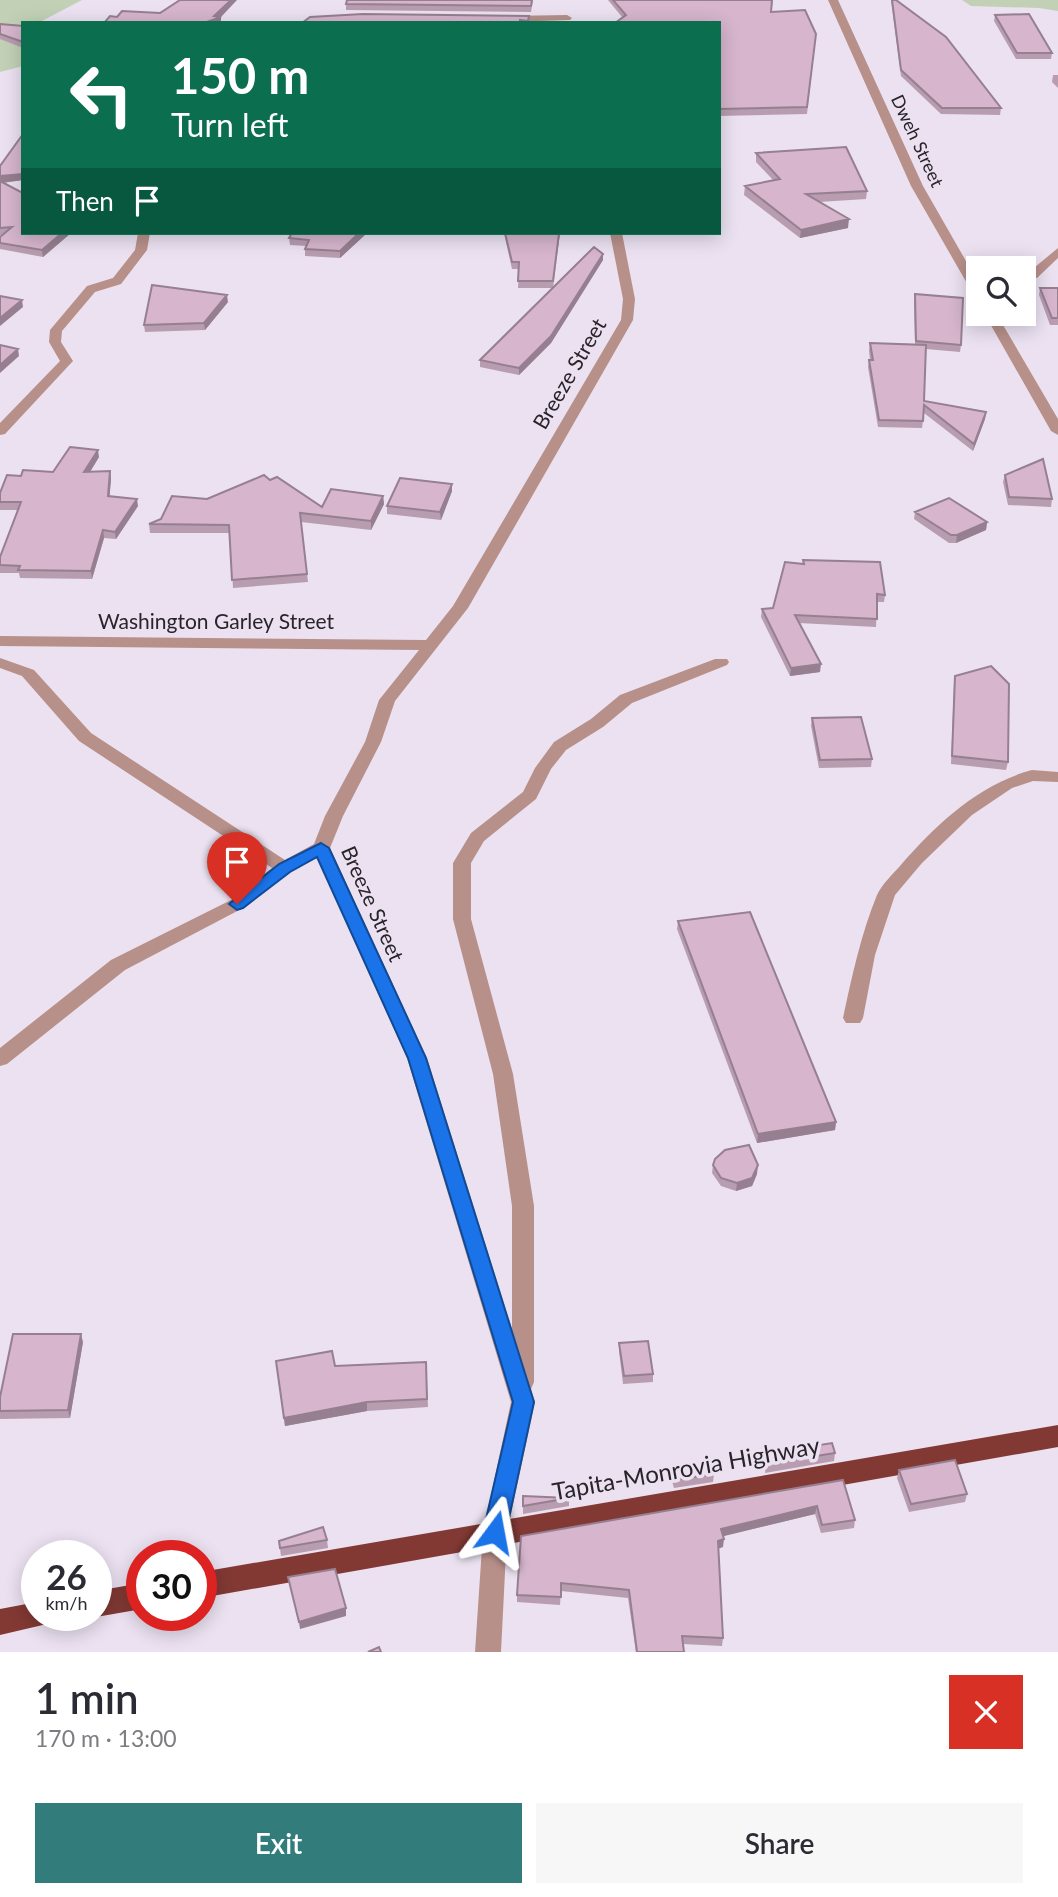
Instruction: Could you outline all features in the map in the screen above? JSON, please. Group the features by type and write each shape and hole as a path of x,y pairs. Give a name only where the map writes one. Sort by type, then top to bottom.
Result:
{"highway":[{"name":"Tapita-Monrovia Highway","path":"217,1582 1058,1436"},
{"path":"0,1622 21,1618"}],"street":[{"name":"Dweh Street","path":"833,0 917,186 966,271"},
{"path":"492,18 566,17"},
{"path":"0,431 67,361 55,342 56,330 91,289 117,281 141,250 144,235"},
{"name":"Breeze Street","path":"488,1652 495,1532 523,1402 417,1058 321,848 334,816 373,742 387,700 460,608 627,320 629,299 616,235"},
{"path":"1036,272 1058,252"},
{"path":"997,326 1058,431"},
{"name":"Washington Garley Street","path":"0,641 431,645"},
{"path":"523,1402 523,1206 503,1074 463,919 461,863 477,838 530,795 543,768 560,746 597,723 626,699 721,662"},
{"path":"0,663 28,673 85,737 285,868"},
{"path":"853,1018 866,955 887,893 916,859 966,811 1006,784 1032,775 1058,778"},
{"path":"0,1059 118,965 237,904 285,868 321,848"}],"green space":[{"path":"0,0 82,0 42,21 21,21 21,67 0,72"},
{"path":"962,0 1058,0 1058,11 971,6"}],"building":[{"path":"180,0 231,0 214,16 221,17 210,21 106,21 110,16 117,17 122,11 160,13"},
{"path":"347,0 532,0 531,6 346,4"},
{"path":"613,0 772,0 771,12 805,10 816,34 807,107 721,109 721,21 618,21 626,15"},
{"path":"892,0 896,0 946,37 1001,108 942,108 901,70"},
{"path":"363,14 529,16 528,21 305,21 310,17"},
{"path":"1029,14 1052,53 1017,53 995,15"},
{"path":"0,24 21,26 21,41 0,34"},
{"path":"21,137 21,174 0,176 0,166"},
{"path":"846,147 867,191 806,194 849,219 801,230 745,186 780,179 756,153"},
{"path":"0,181 21,192 21,235 60,235 42,250 0,243 0,237 12,227 0,228"},
{"path":"291,235 357,235 340,251 305,249 309,240 289,238"},
{"path":"505,235 559,235 553,281 518,281 519,262 512,262"},
{"path":"594,247 603,254 551,336 519,368 480,360"},
{"path":"152,285 227,295 204,323 144,325"},
{"path":"1040,288 1058,288 1058,318 1052,318"},
{"path":"915,294 963,298 961,345 916,341"},
{"path":"0,296 22,300 0,318"},
{"path":"870,343 926,345 924,401 986,412 974,444 924,405 923,421 879,420 869,360 873,360"},
{"path":"0,345 18,349 0,365"},
{"path":"70,447 98,450 84,472 110,471 108,496 137,499 115,532 103,530 91,571 18,570 20,566 0,565 0,557 21,502 0,502 0,493 7,475 21,476 23,470 53,472"},
{"path":"1043,459 1052,499 1009,497 1005,475"},
{"path":"264,475 270,480 277,477 322,507 331,489 383,496 371,521 300,513 307,574 232,580 229,525 149,524 161,519 172,496 207,499"},
{"path":"400,478 452,484 440,512 387,506"},
{"path":"949,498 987,522 951,535 915,512"},
{"path":"803,560 880,562 885,595 877,594 877,619 795,615 821,664 791,668 762,609 773,608 785,562 804,564"},
{"path":"991,666 1009,684 1008,762 952,756 955,676"},
{"path":"861,717 872,759 820,760 812,718"},
{"path":"750,912 836,1122 758,1134 678,921"},
{"path":"749,1145 758,1165 752,1178 737,1183 721,1178 713,1165 715,1159 725,1150"},
{"path":"13,1334 81,1334 68,1410 0,1411 0,1397"},
{"path":"648,1341 653,1374 624,1376 619,1343"},
{"path":"332,1351 335,1366 426,1362 427,1399 367,1402 284,1418 276,1361"},
{"path":"832,1443 835,1453 767,1464 766,1462 802,1455 800,1448"},
{"path":"955,1460 967,1494 911,1504 899,1470"},
{"path":"709,1461 714,1474 675,1480 671,1470"},
{"path":"843,1480 855,1520 822,1525 817,1506 721,1529 724,1539 718,1541 723,1638 682,1636 684,1652 637,1652 629,1590 561,1583 561,1597 517,1595 521,1536"},
{"path":"523,1496 569,1498 523,1506"},
{"path":"323,1527 327,1540 280,1548 279,1541"},
{"path":"335,1569 346,1608 299,1622 288,1577"},
{"path":"379,1647 381,1652 368,1652"}],"route":[{"path":"237,904 285,868 321,848 417,1058 523,1402 495,1532"}]}
